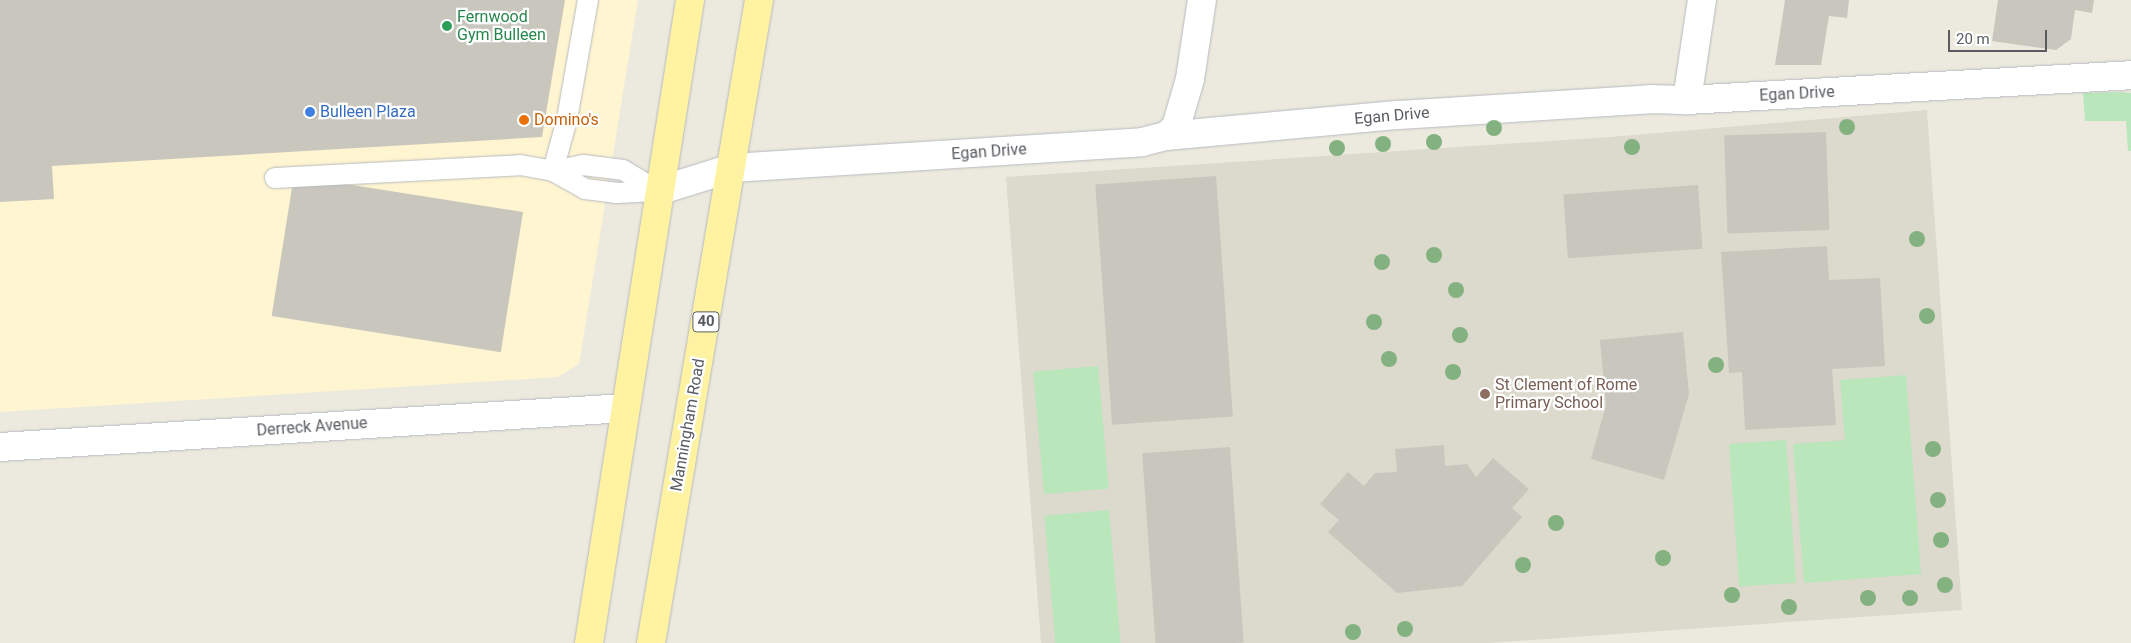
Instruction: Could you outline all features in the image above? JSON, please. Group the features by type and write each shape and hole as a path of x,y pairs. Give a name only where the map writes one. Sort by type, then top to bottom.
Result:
{"main road":[{"path":"589,643 658,191 690,0"},
{"name":"Manningham Road","path":"651,643 759,0"}],"street":[{"path":"1166,136 1176,126 1182,109 1202,0"},
{"path":"1687,100 1702,0"},
{"name":"Egan Drive","path":"658,191 732,168 1142,142 1166,136 1408,115 1650,99 1687,100 2131,75"},
{"name":"Derreck Avenue","path":"0,447 625,408"}],"lane":[{"path":"553,171 567,118 588,0"},
{"path":"275,178 520,165 553,171 585,188 616,193 658,191"}],"shaded area":[{"name":"Bulleen Plaza","path":"0,0 638,0 579,364 558,377 0,412"},
{"name":"St Clement of Rome Primary School","path":"1927,110 1962,610 1488,643 1041,643 1006,177 1610,137"}],"green space":[{"path":"2083,93 2131,93 2131,151 2128,151 2126,121 2085,121"},
{"path":"1098,366 1109,489 1044,494 1033,372"},
{"path":"1906,375 1921,574 1804,583 1793,444 1845,440 1840,380"},
{"path":"1786,440 1796,583 1739,587 1729,444"},
{"path":"1109,510 1121,642 1055,643 1044,516"}],"building":[{"path":"0,0 565,0 542,137 52,166 54,199 0,202"},
{"path":"1785,0 1849,0 1847,18 1829,16 1821,65 1775,65"},
{"path":"1998,0 2094,0 2092,13 2075,10 2071,39 2056,50 1992,41"},
{"path":"1826,132 1829,230 1727,234 1724,136"},
{"path":"294,176 523,212 501,352 272,316"},
{"path":"1216,176 1233,416 1112,425 1095,184"},
{"path":"1698,185 1702,249 1568,258 1563,194"},
{"path":"1827,246 1829,280 1880,278 1885,366 1832,369 1836,425 1745,430 1742,372 1729,373 1721,252"},
{"path":"1683,332 1689,394 1664,480 1591,459 1606,405 1600,340"},
{"path":"1444,445 1445,466 1467,464 1476,477 1493,458 1529,489 1512,508 1522,517 1462,586 1397,593 1328,532 1339,520 1320,504 1348,472 1364,486 1375,473 1397,472 1395,449"},
{"path":"1230,447 1244,643 1155,643 1142,453"}],"place":[{"name":"Fernwood Gym Bulleen","path":"447,26"},
{"name":"Bulleen Plaza","path":"310,112"},
{"name":"Domino's","path":"524,120"},
{"name":"St Clement of Rome Primary School","path":"1485,394"}]}
